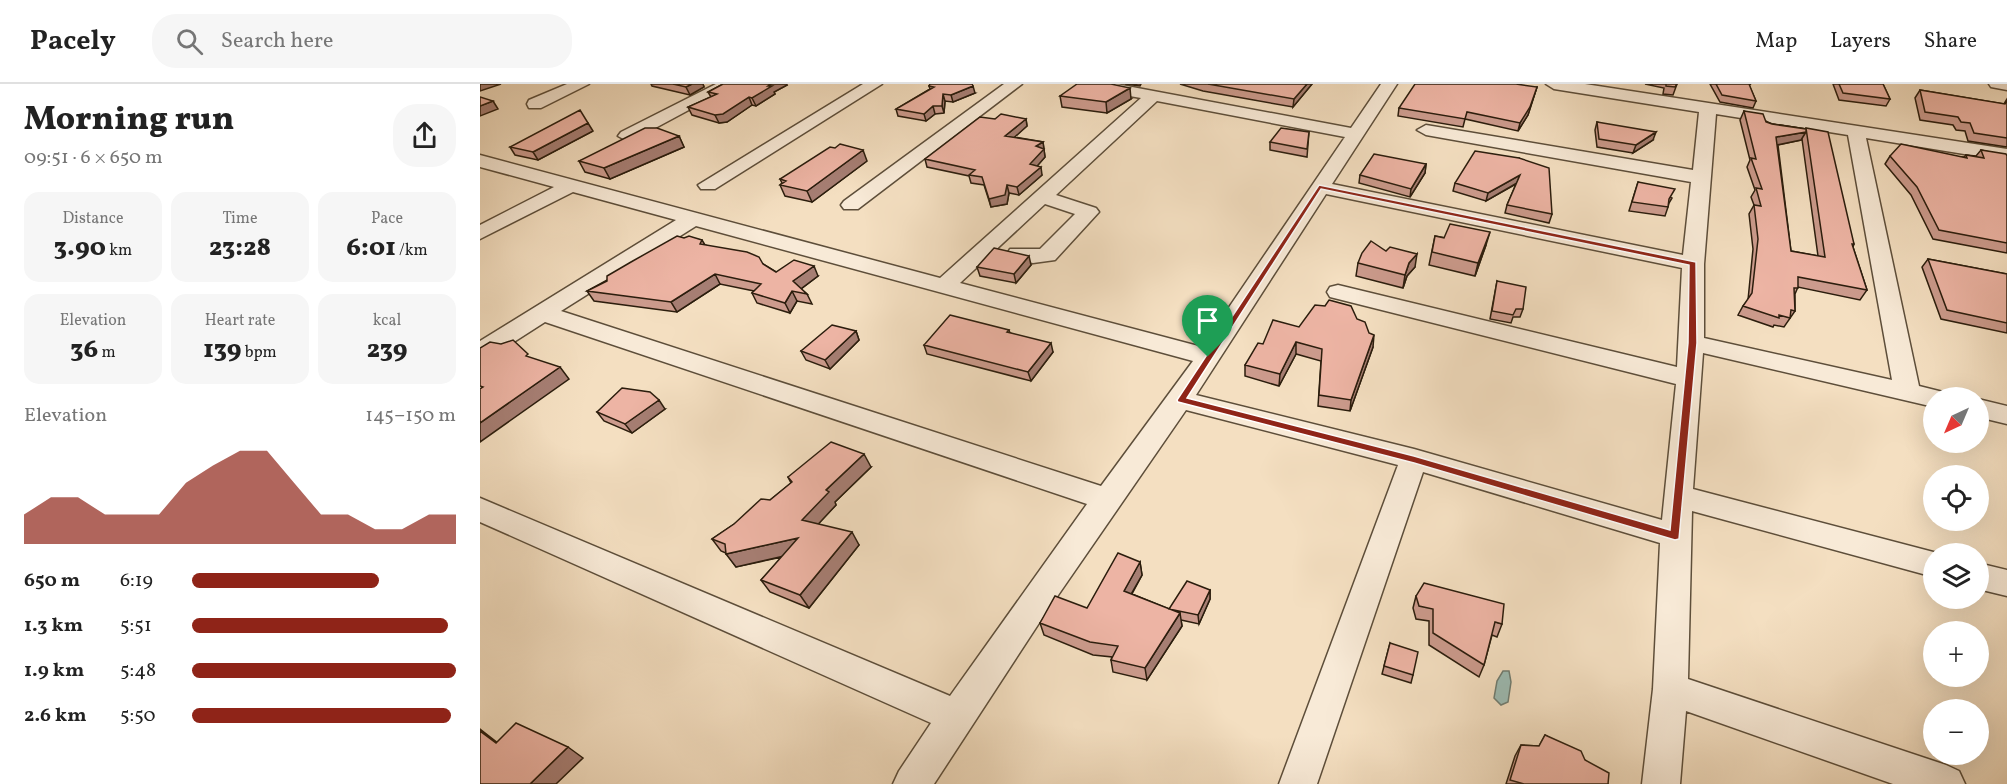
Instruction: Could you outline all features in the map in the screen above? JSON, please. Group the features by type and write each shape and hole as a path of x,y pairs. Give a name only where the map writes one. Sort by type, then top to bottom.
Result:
{"street":[{"path":"535,104 581,84"},
{"path":"627,136 729,84"},
{"path":"708,185 874,84"},
{"path":"851,205 1014,84"},
{"path":"1095,84 1357,134"},
{"path":"912,784 956,716 1106,499 1181,400 1319,187 1389,84"},
{"path":"1997,84 2007,86"},
{"path":"1565,85 2007,155"},
{"path":"944,286 1153,96"},
{"path":"1661,784 1670,689 1675,536 1680,497 1687,378 1692,343 1693,264 1708,108"},
{"path":"1426,130 1703,178"},
{"path":"1856,132 1907,392"},
{"path":"480,160 1208,357"},
{"path":"480,233 572,184"},
{"path":"1319,187 1693,264"},
{"path":"1018,254 1034,257 1047,255 1089,212 1042,197"},
{"path":"480,352 694,218"},
{"path":"1338,292 1687,378"},
{"path":"542,314 1106,499"},
{"path":"1692,343 1923,396"},
{"path":"1181,400 1414,459 1675,536"},
{"path":"1989,411 2007,415"},
{"path":"1298,784 1414,459"},
{"path":"1680,497 1923,561"},
{"path":"480,509 956,716"},
{"path":"1989,579 2007,583"},
{"path":"1670,689 1946,784"}],"water":[{"path":"1503,671 1509,671 1511,682 1508,702 1501,705 1494,698 1497,681"}],"building":[{"path":"673,84 692,84 686,87"},
{"path":"723,84 771,84 768,86 772,86 752,98 749,97 723,114 715,115 688,107 717,94 708,92"},
{"path":"930,84 972,84 973,86 951,95 943,94 942,106 933,106 924,114 896,109 934,87 929,86"},
{"path":"1077,84 1111,84 1130,88 1106,102 1060,96"},
{"path":"1208,84 1307,84 1294,99"},
{"path":"1415,84 1516,84 1537,87 1530,107 1520,123 1467,112 1465,119 1399,108"},
{"path":"1666,84 1677,84 1675,87 1666,86"},
{"path":"1716,84 1749,84 1756,101 1722,95"},
{"path":"1839,84 1883,84 1890,99 1843,93"},
{"path":"1920,90 2005,104 2007,100 2007,138 1974,133 1970,123 1961,122 1958,117 1925,112"},
{"path":"480,97 493,101 480,106"},
{"path":"580,110 588,123 533,152 510,147"},
{"path":"1744,111 1763,114 1766,122 1772,124 1806,129 1806,132 1776,137 1791,251 1825,257 1806,128 1828,132 1854,244 1852,244 1867,290 1798,277 1798,288 1794,288 1795,311 1791,310 1790,318 1779,315 1779,318 1743,306 1752,293 1758,239 1754,205 1761,206 1756,188 1762,189 1751,158 1756,159"},
{"path":"1001,114 1026,119 1005,136 1043,142 1036,146 1044,149 1030,164 1041,167 1017,187 1007,185 1005,195 989,199 982,177 969,175 975,170 925,159 980,117 995,119"},
{"path":"1597,122 1656,132 1636,145 1599,139"},
{"path":"645,128 657,128 679,136 604,168 579,161"},
{"path":"1281,128 1309,132 1307,149 1270,142"},
{"path":"840,144 863,150 807,191 780,185 786,181 780,179 830,147 835,148"},
{"path":"1901,144 1967,158 1966,155 1984,158 1981,150 2006,154 2007,243 1939,230 1917,187 1890,156"},
{"path":"1475,151 1519,158 1549,168 1552,214 1507,205 1520,175 1488,193 1455,183"},
{"path":"1374,154 1426,164 1411,189 1360,175"},
{"path":"1638,182 1675,189 1669,199 1668,207 1632,202"},
{"path":"1450,224 1490,232 1478,263 1432,252 1435,236 1444,238"},
{"path":"677,236 684,238 689,236 702,240 700,244 747,252 759,257 763,264 776,272 794,260 814,266 793,281 807,294 792,291 785,303 752,293 761,284 715,274 671,302 587,291 607,281 607,276"},
{"path":"1371,241 1386,251 1390,247 1417,254 1409,263 1405,275 1358,263"},
{"path":"994,248 1029,256 1014,274 977,267"},
{"path":"1928,259 2007,274 2007,323 1947,310"},
{"path":"1497,281 1526,287 1523,309 1516,309 1513,315 1492,311"},
{"path":"1329,300 1351,306 1357,319 1365,322 1369,333 1374,335 1351,400 1319,395 1322,349 1296,342 1280,374 1245,365 1258,343 1263,344 1273,320 1299,327 1315,305 1325,306"},
{"path":"950,315 1051,343 1028,372 924,345"},
{"path":"832,325 856,331 825,360 801,351"},
{"path":"513,340 528,354 526,356 560,367 480,423 480,389 483,387 480,386 480,348 490,342 501,344"},
{"path":"622,388 650,392 659,400 625,424 597,412"},
{"path":"831,442 864,454 826,490 829,492 802,520 852,532 800,595 761,580 798,538 726,554 725,544 712,539 734,524 761,499 770,500 792,482 788,477"},
{"path":"1118,553 1140,562 1124,591 1180,613 1145,668 1111,660 1118,646 1090,642 1040,623 1055,596 1087,608"},
{"path":"1187,581 1210,590 1198,615 1169,609"},
{"path":"1424,583 1504,604 1502,624 1495,622 1484,665 1433,633 1433,609 1419,606 1416,596"},
{"path":"1390,643 1418,652 1413,675 1384,666"},
{"path":"516,723 568,747 530,784 480,784 480,731 496,743"},
{"path":"1545,735 1581,751 1585,760 1609,773 1608,784 1524,784 1510,780 1521,745 1539,746"}],"route":[{"path":"1319,187 1693,264 1692,343 1687,378 1680,497 1675,536 1414,459 1181,400 1208,357 1319,187"}]}
